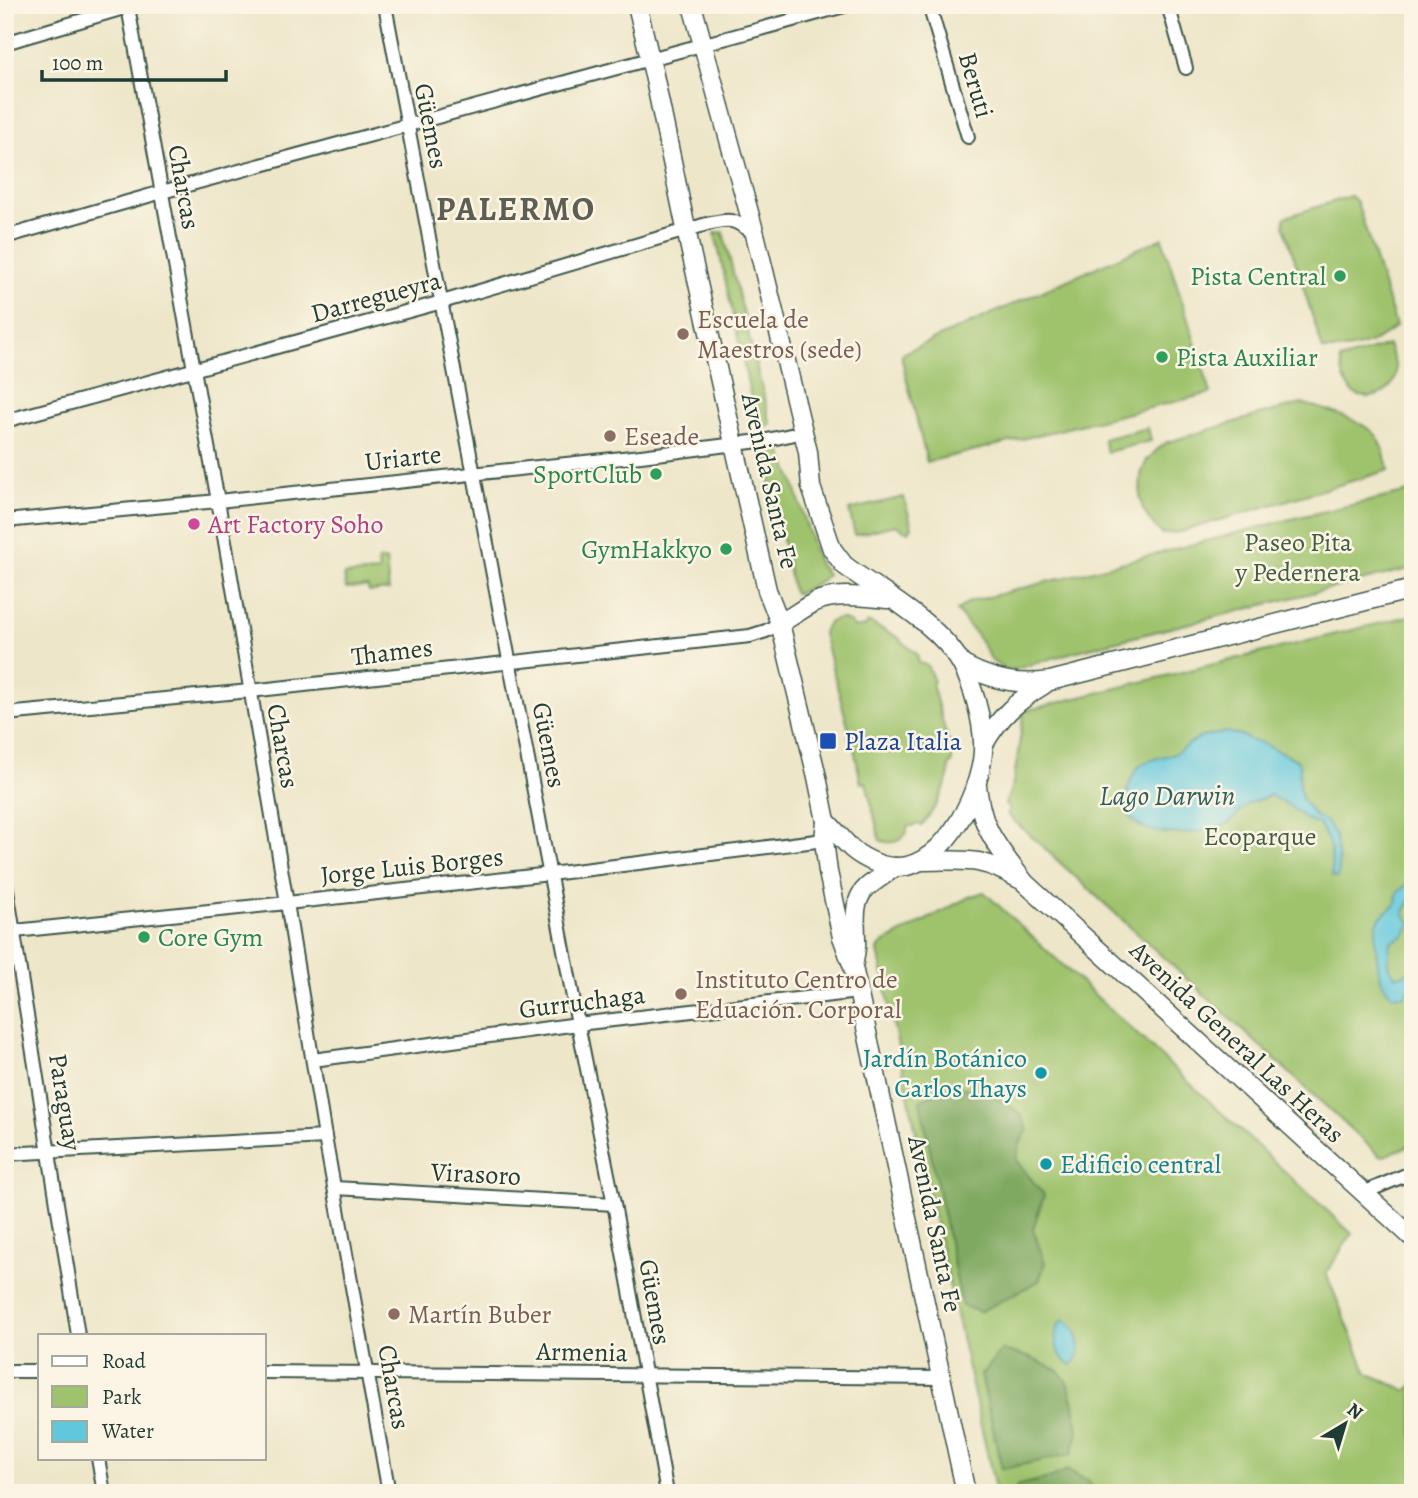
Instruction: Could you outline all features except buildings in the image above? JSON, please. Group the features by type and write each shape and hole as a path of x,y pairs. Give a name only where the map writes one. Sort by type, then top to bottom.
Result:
{"main road":[{"name":"Avenida Santa Fe","path":"637,5 767,590 780,624 825,830 828,872 842,937 853,967 967,1493"},
{"name":"Avenida Santa Fe","path":"692,5 754,233 804,432 810,459 811,487 832,549 844,565 892,599"},
{"path":"962,664 992,679 1023,683 1050,681 1413,590"},
{"path":"780,624 814,603 830,597 892,599 923,621 950,649 962,664 975,699 984,744 977,786 956,826 922,861 895,867 873,860 825,830"},
{"path":"984,744 1007,711 1050,681"},
{"name":"Avenida General Las Heras","path":"977,786 982,814 988,828 1025,883 1413,1238"},
{"name":"Avenida General Las Heras","path":"922,861 981,861 1025,883"},
{"name":"Avenida Santa Fe","path":"853,967 856,906 861,894 895,867"}],"street":[{"name":"Güemes","path":"385,5 667,1493"},
{"path":"5,237 848,5"},
{"name":"Beruti","path":"929,5 968,137"},
{"path":"1168,5 1186,68"},
{"path":"5,43 131,6"},
{"name":"Charcas","path":"131,6 325,1137 389,1493"},
{"name":"Darregueyra","path":"5,421 442,302 726,220 738,222 754,233"},
{"name":"Uriarte","path":"5,521 640,456 767,440 804,432"},
{"name":"Thames","path":"5,714 250,691 750,636 780,624"},
{"name":"Jorge Luis Borges","path":"10,931 287,904 550,874 825,830"},
{"name":"Paraguay","path":"5,877 10,931 50,1152 78,1334"},
{"name":"Gurruchaga","path":"313,1060 578,1024 858,992"},
{"path":"5,1154 325,1137"},
{"path":"1363,1193 1413,1172"},
{"name":"Virasoro","path":"335,1188 614,1205"},
{"path":"5,1371 38,1371"},
{"name":"Armenia","path":"266,1372 942,1378"},
{"path":"98,1460 104,1493"}],"green space":[{"name":"Pista Central","path":"1351,196 1357,202 1396,326 1380,338 1362,346 1323,350 1284,226 1285,217"},
{"path":"723,232 771,425 757,425 715,233"},
{"path":"1162,238 1211,393 927,462 902,355"},
{"path":"1388,345 1396,371 1390,386 1377,396 1354,393 1345,381 1340,360"},
{"path":"1301,404 1343,416 1373,432 1380,442 1389,470 1180,532 1162,534 1150,521 1140,498 1141,474 1147,460 1165,443"},
{"path":"1148,428 1151,441 1107,452 1103,439"},
{"path":"781,451 792,477 818,563 827,575 797,594 793,592 765,455"},
{"name":"Paseo Pita y Pedernera","path":"1413,491 1413,568 1006,670 992,661 957,611 969,602 1295,518"},
{"path":"904,497 912,527 908,532 895,525 855,535 849,510"},
{"path":"386,560 389,590 369,592 368,587 346,588 344,575 379,572 378,561"},
{"name":"Ecoparque","path":"1413,615 1413,1144 1384,1156 1379,1155 1008,815 1008,807 1005,804 1013,783 1024,711"},
{"name":"Plaza Italia","path":"841,619 855,628 870,623 896,636 917,654 919,663 927,665 934,681 932,684 948,741 952,743 952,763 935,806 921,826 919,824 907,827 907,833 895,842 880,840 866,782 861,783 823,634 829,623"},
{"name":"Jardín Botánico Carlos Thays","path":"984,892 1352,1234 1326,1273 1367,1373 1407,1391 1413,1385 1413,1493 996,1493 878,951 883,943 969,897"},
{"path":"965,1088 997,1098 1020,1113 1028,1130 1020,1143 1016,1160 1044,1195 1033,1229 1045,1263 1039,1281 980,1312 962,1306 920,1101 938,1091"},
{"path":"1002,1350 1028,1357 1059,1371 1068,1384 1078,1432 1072,1454 1002,1469 981,1375"},
{"path":"1067,1470 1088,1481 1092,1493 1012,1493 1019,1485 1050,1478"}],"water":[{"name":"Lago Darwin","path":"1225,732 1260,742 1297,760 1300,765 1299,786 1302,799 1315,816 1326,822 1335,836 1339,862 1337,878 1332,876 1331,850 1319,824 1306,819 1269,795 1249,803 1229,823 1212,829 1159,832 1144,828 1132,820 1126,807 1128,789 1138,767 1175,754 1199,738"},
{"path":"1413,815 1413,894 1404,912 1410,924 1404,936 1390,942 1388,965 1395,976 1413,969 1413,985 1405,995 1393,996 1382,982 1377,957 1376,930 1380,918 1396,904 1397,893 1411,881 1401,848 1404,833"},
{"path":"1063,1320 1073,1327 1079,1340 1079,1354 1072,1365 1062,1357 1056,1345 1056,1331"}],"place":[{"name":"Pista Central","path":"1340,276"},
{"name":"Escuela de Maestros (sede)","path":"683,334"},
{"name":"Pista Auxiliar","path":"1162,357"},
{"name":"Eseade","path":"610,436"},
{"name":"SportClub","path":"656,474"},
{"name":"Art Factory Soho","path":"194,524"},
{"name":"GymHakkyo","path":"726,549"},
{"name":"Plaza Italia","path":"828,741"},
{"name":"Core Gym","path":"144,937"},
{"name":"Instituto Centro de Eduación. Corporal","path":"681,994"},
{"name":"Jardín Botánico Carlos Thays","path":"1041,1073"},
{"name":"Edificio central","path":"1046,1164"},
{"name":"Martín Buber","path":"394,1314"}],"district":[{"name":"PALERMO","path":"516,208"}]}
